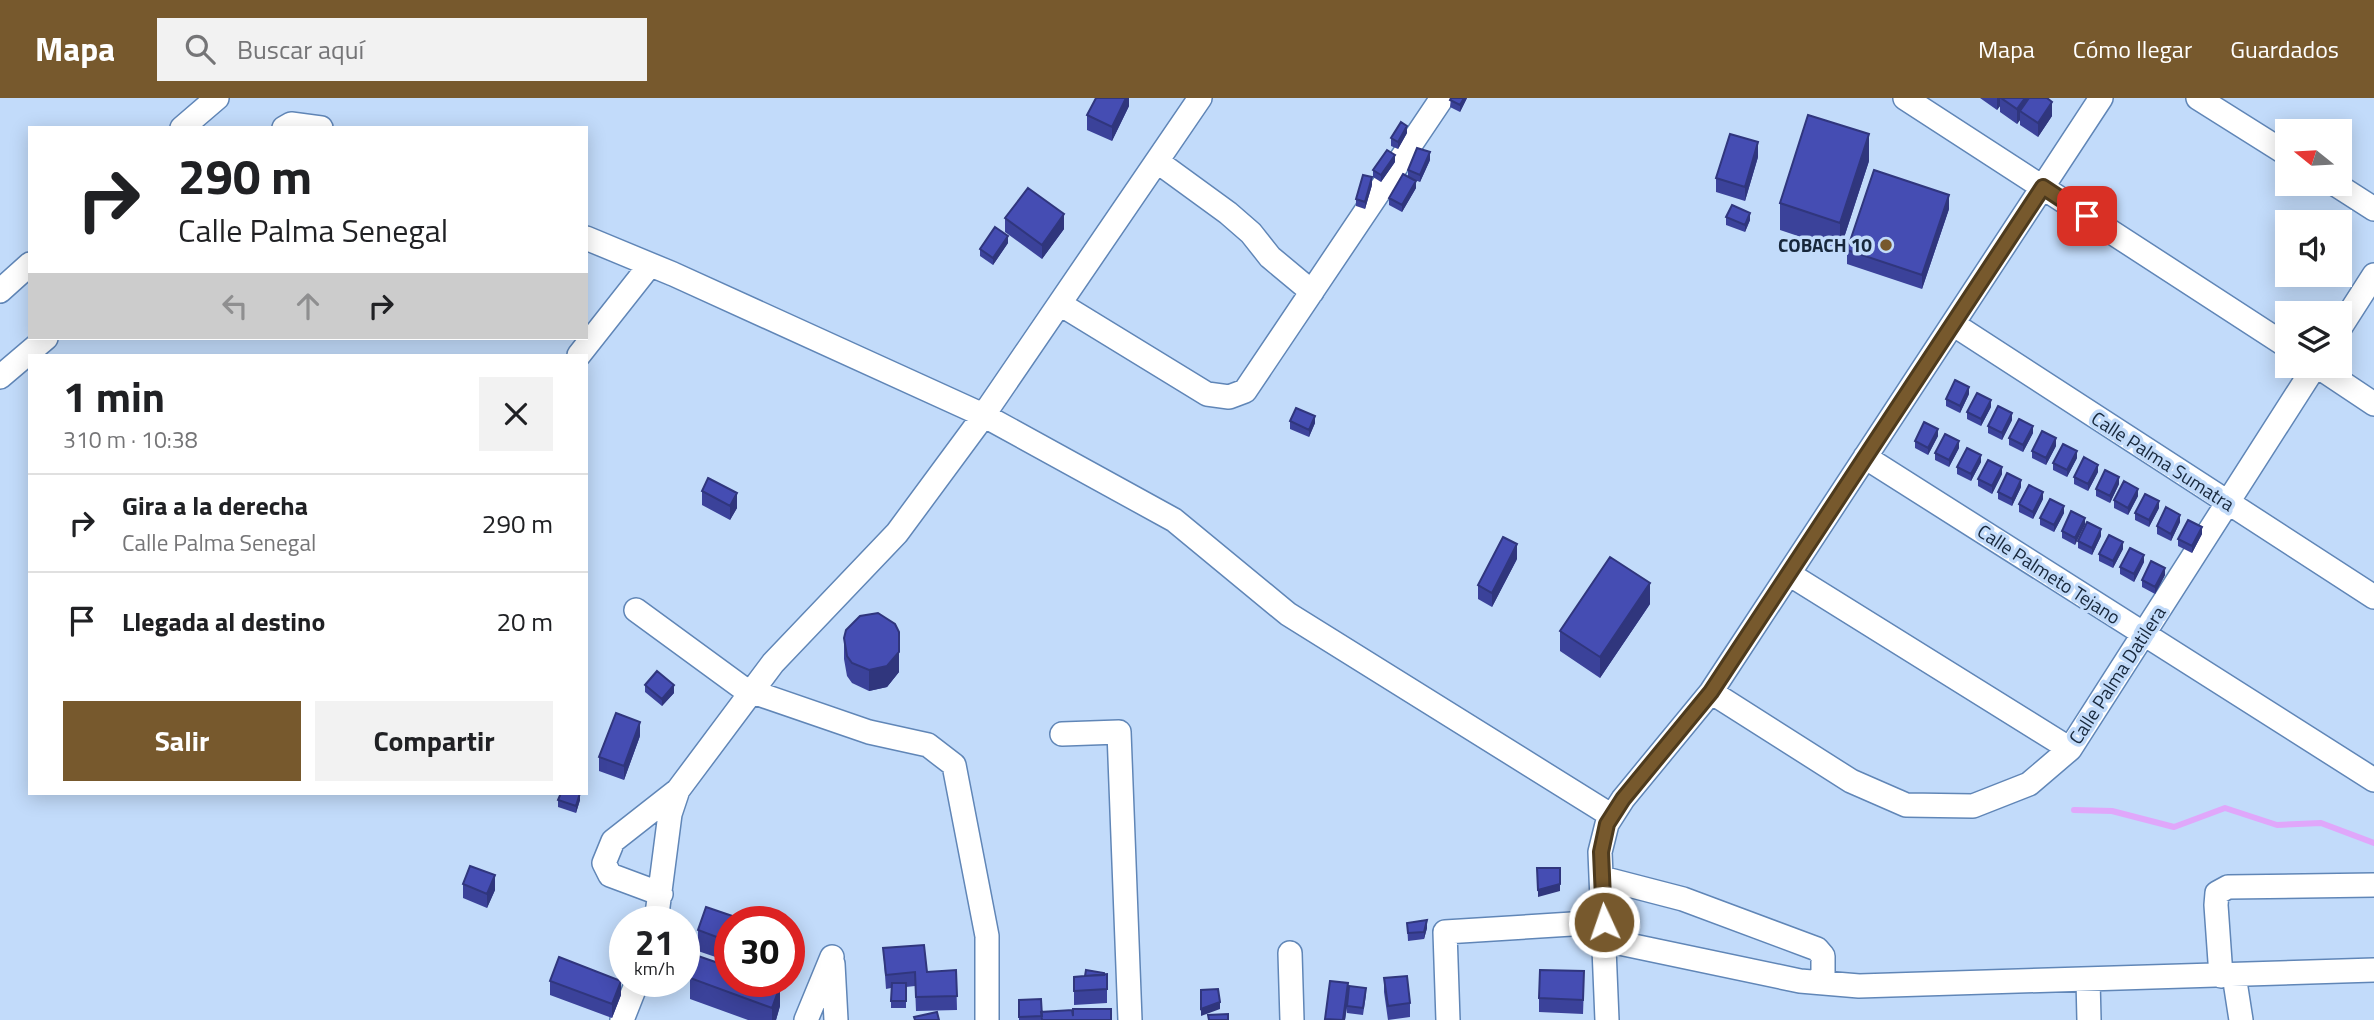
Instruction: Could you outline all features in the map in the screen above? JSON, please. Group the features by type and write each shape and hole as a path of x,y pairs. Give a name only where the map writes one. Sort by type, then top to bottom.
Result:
{"street":[{"path":"184,126 217,98"},
{"path":"661,894 610,874 604,863 613,841 678,790 774,663 897,534 983,415 1200,98"},
{"path":"1060,304 1207,394 1229,397 1245,391 1442,98"},
{"path":"1905,98 2275,338"},
{"path":"1607,1020 1601,852 1612,816 1711,692 2101,98"},
{"path":"2198,98 2275,146"},
{"path":"288,126 306,126"},
{"path":"1158,162 1235,220 1270,257 1312,292"},
{"path":"2352,195 2374,209"},
{"path":"588,239 983,415 1174,520 1288,614 1612,816"},
{"path":"580,354 650,265"},
{"path":"0,290 28,266"},
{"path":"2352,309 2374,275"},
{"name":"Calle Palma Sumatra","path":"1952,324 2374,597"},
{"path":"30,354 44,340"},
{"path":"0,377 28,356"},
{"name":"Calle Palma Datilera","path":"1711,692 1851,781 1906,804 1973,806 2029,784 2070,749 2308,378"},
{"path":"2334,378 2374,404"},
{"name":"Calle Palmeto Tejano","path":"1865,457 2374,780"},
{"path":"1789,574 2070,749"},
{"path":"636,610 751,692 869,732 928,745 954,765 987,936 987,1020"},
{"path":"1062,734 1119,732 1130,1020"},
{"path":"659,906 670,814 678,790"},
{"path":"1602,878 1683,900 1817,949 1823,956 1823,983"},
{"path":"2241,1020 2228,975 2216,905 2217,893 2228,887 2374,885"},
{"path":"1448,1020 1445,932 1604,931 1755,972 1858,986 2374,970"},
{"path":"1290,953 1292,1020"},
{"path":"806,1020 832,957 836,1020"},
{"path":"2088,979 2089,1020"},
{"path":"622,1020 631,997"}],"building":[{"path":"1096,98 1126,98 1112,127 1087,115"},
{"path":"1464,98 1460,105 1450,100"},
{"path":"2001,98 2025,98 2017,109"},
{"path":"2029,98 2047,98 2052,102 2038,123 2020,111"},
{"path":"1808,115 1869,134 1840,223 1780,203"},
{"path":"1401,122 1407,126 1398,142 1391,138"},
{"path":"1730,134 1758,142 1745,187 1716,178"},
{"path":"1417,148 1430,152 1420,175 1408,170"},
{"path":"1387,150 1395,155 1381,175 1373,170"},
{"name":"COBACH 10","path":"1874,170 1949,195 1922,275 1847,250"},
{"path":"1403,174 1416,181 1402,205 1389,198"},
{"path":"1363,175 1372,177 1365,202 1356,199"},
{"path":"1028,188 1064,214 1042,245 1005,218"},
{"path":"1732,205 1750,213 1745,225 1726,217"},
{"path":"995,227 1008,236 993,258 980,249"},
{"path":"1955,380 1969,387 1960,406 1946,399"},
{"path":"1977,393 1991,400 1981,419 1967,412"},
{"path":"1998,406 2012,413 2002,433 1988,426"},
{"path":"1296,408 1315,416 1309,430 1290,421"},
{"path":"2019,419 2033,426 2023,445 2009,438"},
{"path":"1924,422 1938,429 1928,448 1915,441"},
{"path":"2042,431 2056,438 2046,458 2032,451"},
{"path":"1945,434 1959,441 1949,460 1935,453"},
{"path":"2063,444 2077,451 2067,470 2053,463"},
{"path":"1967,448 1981,455 1971,474 1957,467"},
{"path":"2084,457 2098,465 2088,484 2074,477"},
{"path":"1988,460 2002,467 1992,486 1978,479"},
{"path":"2105,470 2119,477 2110,496 2096,489"},
{"path":"2007,473 2021,480 2012,499 1998,492"},
{"path":"708,478 737,493 730,506 702,491"},
{"path":"2124,481 2138,489 2128,508 2114,500"},
{"path":"2029,485 2043,492 2033,512 2019,504"},
{"path":"2145,494 2159,501 2149,520 2135,513"},
{"path":"2050,499 2064,506 2054,525 2040,518"},
{"path":"2166,507 2180,515 2171,534 2157,526"},
{"path":"2071,511 2085,518 2075,538 2062,531"},
{"path":"2188,520 2202,527 2192,546 2178,539"},
{"path":"2087,522 2101,529 2092,548 2078,541"},
{"path":"2109,535 2123,542 2113,561 2099,554"},
{"path":"1503,537 1517,544 1492,593 1478,585"},
{"path":"2130,548 2144,555 2134,574 2120,567"},
{"path":"1610,557 1650,583 1600,657 1560,631"},
{"path":"2151,561 2165,568 2155,587 2142,580"},
{"path":"878,613 895,624 899,632 899,652 887,666 869,670 852,663 847,656 844,638 846,630 860,616"},
{"path":"657,671 674,685 662,699 645,685"},
{"path":"616,713 640,722 624,766 599,757"},
{"path":"560,795 579,795 576,806 558,800"},
{"path":"470,866 495,875 487,894 463,884"},
{"path":"1537,868 1560,868 1560,884 1538,890"},
{"path":"706,907 714,910 714,936 700,931"},
{"path":"1427,920 1424,932 1408,933 1407,923"},
{"path":"924,945 927,972 956,970 957,996 916,997 915,972 886,975 883,948"},
{"path":"559,957 609,976 609,997 615,997 612,1004 550,981"},
{"path":"700,957 714,962 714,987 700,982"},
{"path":"1086,970 1104,973 1104,975 1085,976"},
{"path":"1540,970 1584,971 1583,1000 1539,998"},
{"path":"1107,974 1107,989 1074,991 1074,977"},
{"path":"1407,976 1410,1003 1388,1006 1384,978"},
{"path":"1330,981 1348,983 1343,1020 1325,1019"},
{"path":"892,983 906,983 906,1001 891,1001"},
{"path":"1349,986 1366,988 1363,1008 1347,1006"},
{"path":"1218,989 1220,1002 1201,1009 1201,990"},
{"path":"742,997 776,997 772,1008"},
{"path":"1041,999 1042,1016 1019,1017 1019,1000"},
{"path":"1073,1009 1111,1009 1111,1020 1042,1020 1041,1012 1072,1010 1073,1016"},
{"path":"937,1012 939,1020 915,1020 914,1017"},
{"path":"1228,1014 1228,1020 1209,1020 1208,1015"}],"waterway":[{"path":"2074,810 2112,811 2174,827 2225,808 2277,825 2321,823 2374,843"}],"place":[{"name":"COBACH 10","path":"1886,245"}],"route":[{"path":"1604,922 1601,852 1607,824 1623,799 1711,692 2043,187 2087,216"}]}
